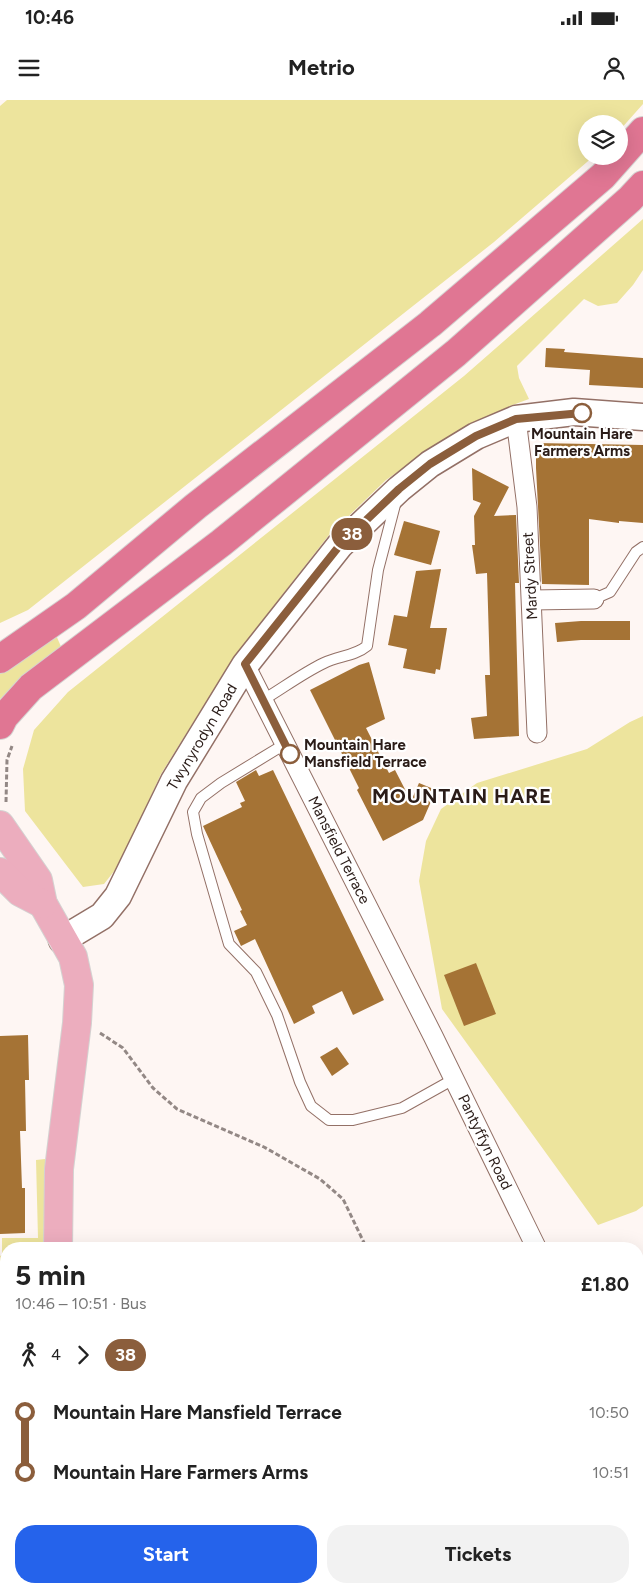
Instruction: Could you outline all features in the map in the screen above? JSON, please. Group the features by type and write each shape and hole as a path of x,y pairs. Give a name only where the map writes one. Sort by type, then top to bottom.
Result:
{"highway":[{"path":"0,659 76,606 196,506 430,324 603,176 643,131"},
{"path":"0,725 4,717 32,687 221,543 456,353 630,199 643,184"}],"main road":[{"path":"0,825 7,838 38,880 42,904 72,957 79,985 59,1170 58,1242"},
{"path":"0,872 20,892 42,904"}],"street":[{"name":"Twynyrodyn Road","path":"62,940 102,916 118,896 174,781 245,664 340,545 399,489 430,464 476,436 516,419 574,412 643,417"},
{"name":"Mardy Street","path":"516,419 527,507 536,733"},
{"path":"532,600 594,599"},
{"name":"Mansfield Terrace","path":"245,664 433,1036"},
{"name":"Pantyffyn Road","path":"433,1036 534,1242"}],"lane":[{"path":"263,700 322,663 345,654 359,652 367,646 378,570 399,489"},
{"path":"594,599 610,592 636,552 643,547"},
{"path":"285,744 201,798 193,812 196,834 229,944 256,972 277,1015 300,1082 311,1106 329,1120 353,1120 402,1108 454,1080"}],"path":[{"path":"76,1023 104,1034 123,1048 153,1088 177,1109 264,1147 320,1179 344,1199 363,1242"}],"shaded area":[{"path":"7,100 643,100 643,104 628,121 628,115 578,115 578,165 584,165 494,242 28,610 0,623 0,106"},
{"path":"643,219 643,270 633,285 617,303 598,306 584,299 517,366 519,378 529,399 510,406 470,426 423,454 386,480 329,535 234,657 161,774 119,865 104,884 83,887 25,811 23,769 34,730 68,692 464,376"},
{"path":"56,635 62,649 0,699 0,670"},
{"path":"643,716 643,1206 636,1211 598,1225 442,1009 419,881 426,841 441,809 477,783 587,749"},
{"path":"45,1159 45,1242 2,1242 2,1238 38,1238 36,1160"}],"building":[{"path":"546,348 565,349 564,352 643,358 643,388 589,385 590,370 545,367"},
{"path":"536,443 643,445 643,523 619,521 619,523 589,519 589,585 542,584"},
{"path":"472,468 509,487 494,516 516,515 519,583 515,583 519,736 474,739 471,718 487,716 485,675 490,675 487,573 476,574 472,545 475,545 474,516 481,503 473,500"},
{"path":"404,521 440,531 431,565 394,555"},
{"path":"441,569 430,628 447,628 440,670 436,669 435,674 403,668 407,649 388,645 394,615 407,617 416,571"},
{"path":"630,621 630,640 557,642 555,623"},
{"path":"369,662 385,719 366,728 389,773 395,770 411,801 419,783 436,790 423,820 383,841 310,690 359,665"},
{"path":"256,770 259,776 273,770 384,1000 353,1015 342,991 312,1006 315,1013 294,1024 255,939 241,946 234,931 247,925 240,911 242,910 203,826 242,807 240,803 245,801 236,782"},
{"path":"476,963 496,1014 464,1026 444,975"},
{"path":"28,1035 29,1080 25,1080 26,1131 20,1131 22,1188 25,1188 25,1233 0,1234 0,1036"},
{"path":"337,1047 349,1064 332,1076 320,1057"}],"bus line":[{"name":"38","path":"290,754 245,664 340,545 399,489 430,464 476,436 516,419 574,412 582,413"}],"place":[{"name":"Mountain Hare Farmers Arms","path":"582,413"},
{"name":"Mountain Hare Mansfield Terrace","path":"290,754"}],"district":[{"name":"MOUNTAIN HARE","path":"462,796"}]}
